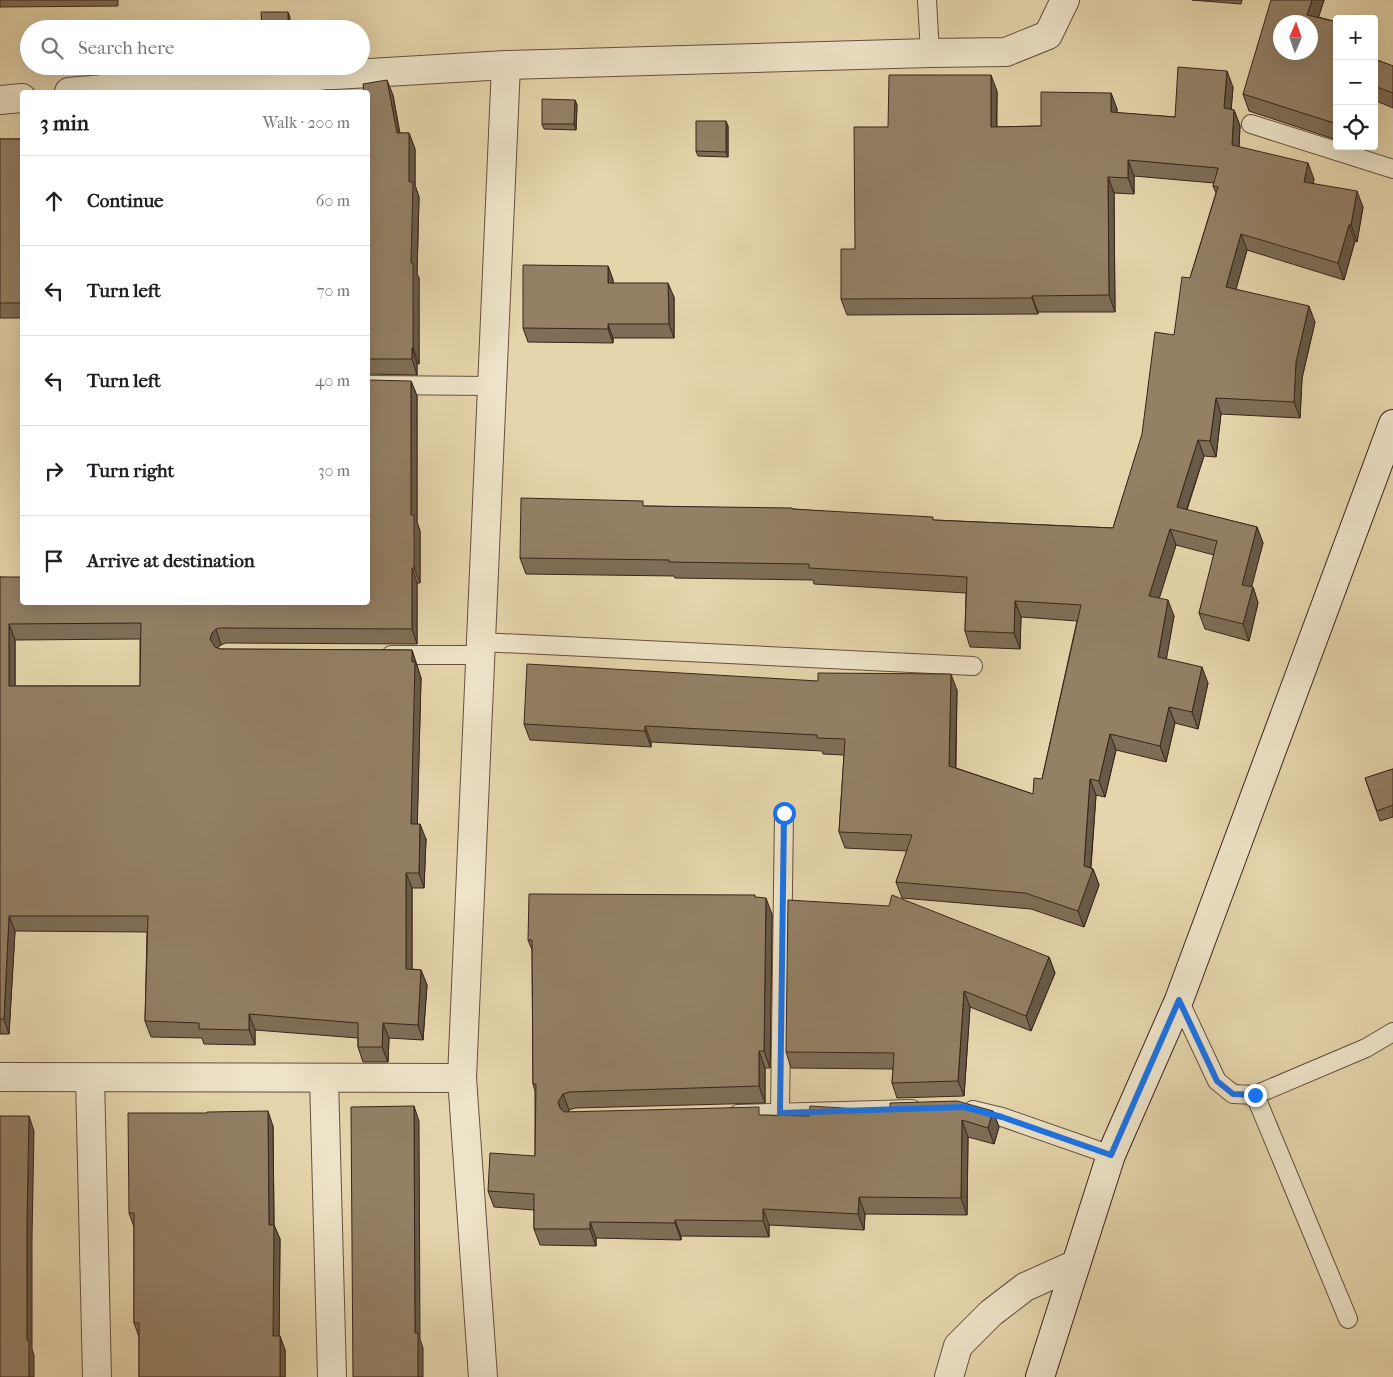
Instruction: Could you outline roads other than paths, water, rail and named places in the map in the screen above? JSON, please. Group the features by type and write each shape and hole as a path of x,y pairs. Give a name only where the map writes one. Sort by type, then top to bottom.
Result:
{"street":[{"path":"370,74 506,65 1006,52 1048,35 1065,0"},
{"path":"483,1377 462,1078 506,65"},
{"path":"114,90 349,75"},
{"path":"0,100 20,98"},
{"path":"1040,1377 1111,1155 1179,1000 1393,424"},
{"path":"0,1077 462,1078"},
{"path":"90,1078 97,1377"},
{"path":"324,1078 332,1377"},
{"path":"949,1377 958,1346 991,1312 1025,1287 1076,1264"}],"lane":[{"path":"927,0 930,53"},
{"path":"1251,124 1393,170"},
{"path":"370,385 492,386"},
{"path":"373,655 480,649 973,666"},
{"path":"780,1113 784,813"},
{"path":"1179,1000 1217,1081 1233,1094 1255,1095 1366,1048 1393,1032"},
{"path":"1255,1095 1348,1319"},
{"path":"955,1108 964,1107 1002,1117 1111,1155"},
{"path":"722,1115 926,1109"}]}
